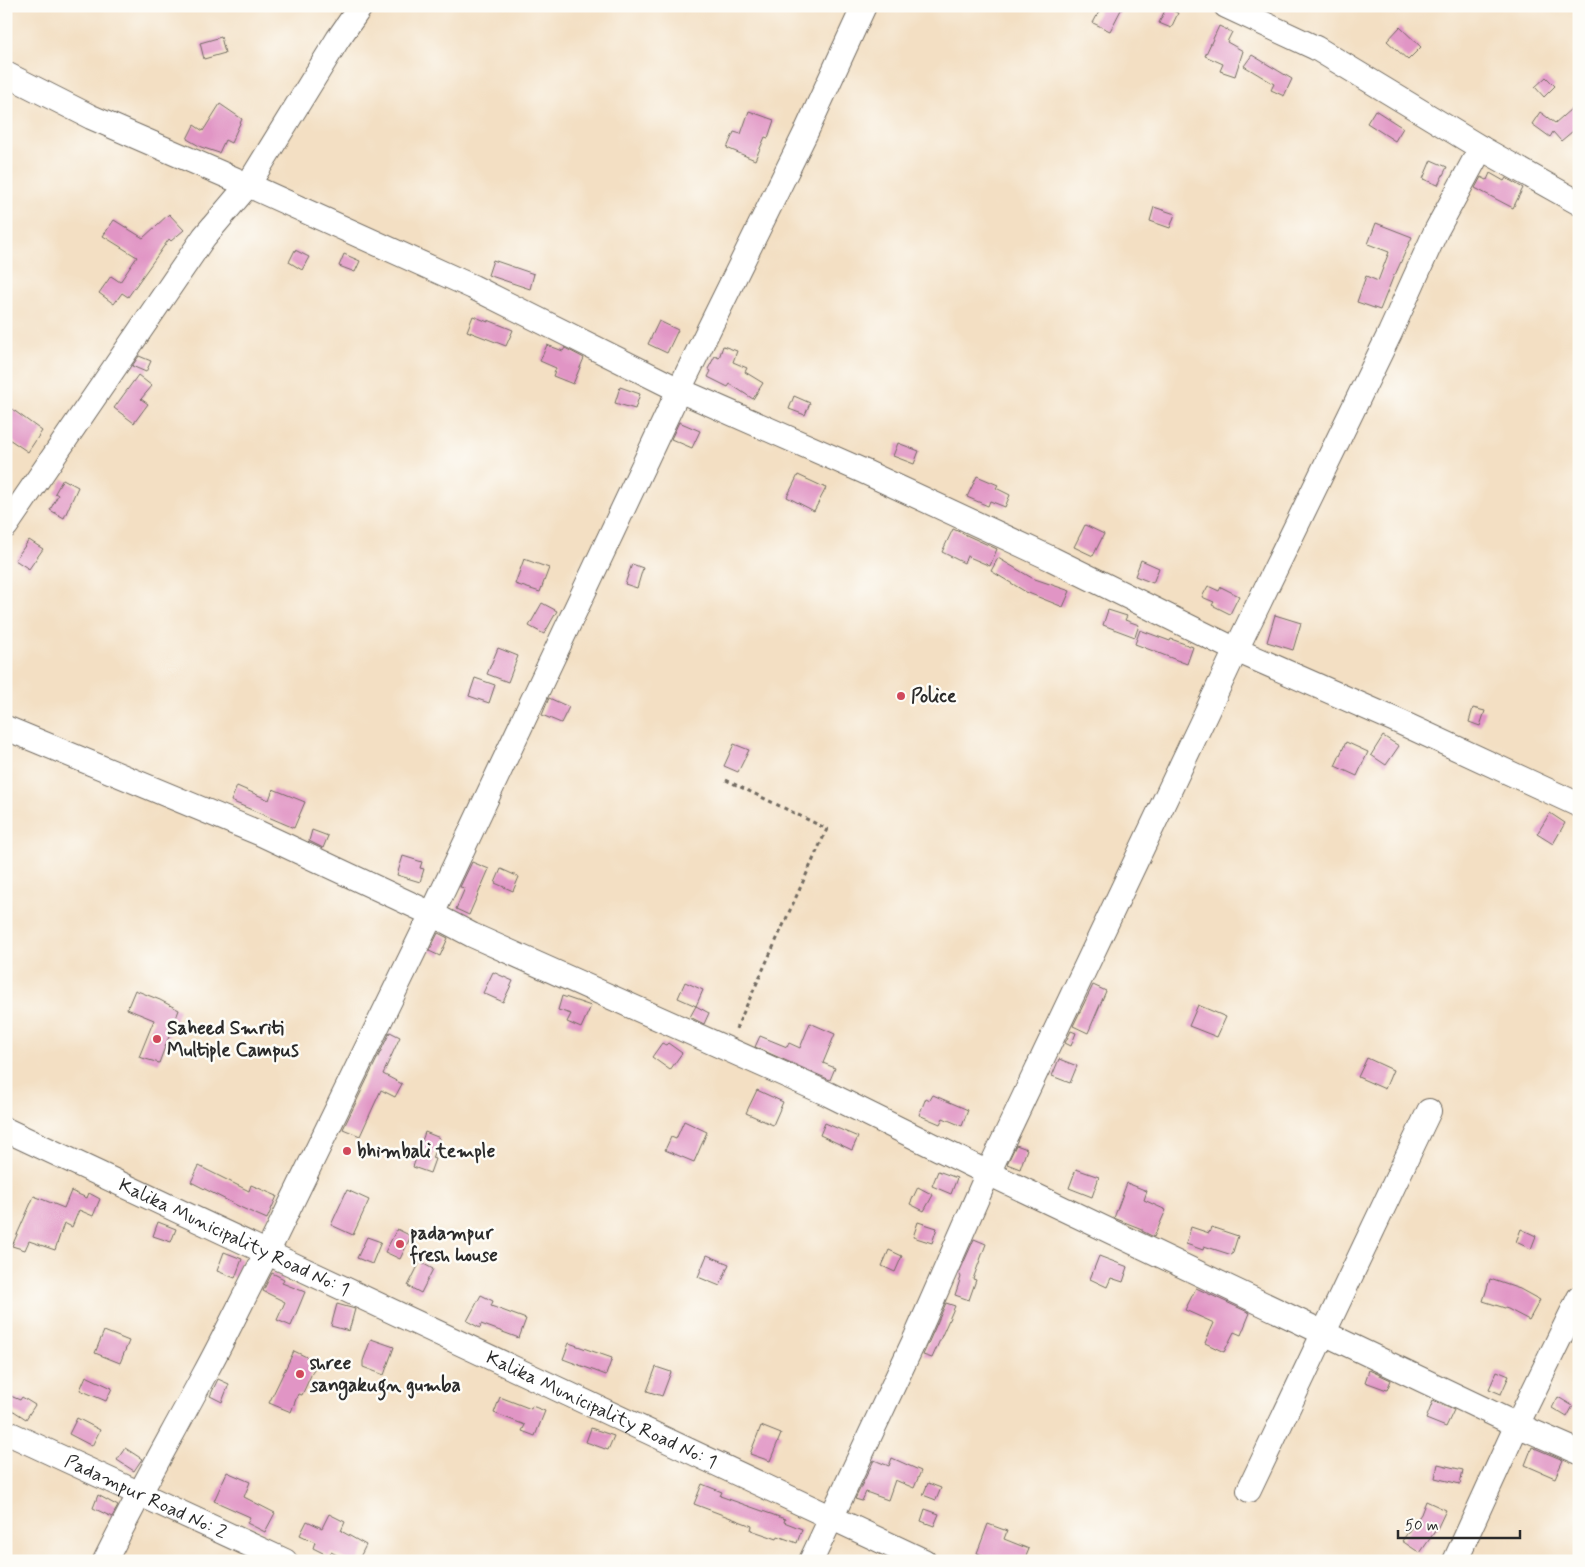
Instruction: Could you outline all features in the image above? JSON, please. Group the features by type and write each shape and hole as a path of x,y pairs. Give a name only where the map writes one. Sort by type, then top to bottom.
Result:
{"street":[{"path":"6,526 204,237 248,185 338,39 361,6"},
{"path":"105,1561 138,1494 205,1374 239,1304 267,1253 432,914 679,390 806,132 864,6"},
{"path":"1226,6 1316,48 1481,148 1579,203"},
{"path":"6,74 92,117 473,287 679,390 863,471 1034,550 1236,650 1402,723 1579,805"},
{"path":"811,1561 916,1338 988,1173 1236,650 1390,333 1436,231 1481,148"},
{"path":"6,728 259,833 432,914 472,935 828,1094 988,1173 1518,1425 1579,1452"},
{"path":"1249,1490 1429,1111"},
{"name":"Kalika Municipality Road No: 1","path":"6,1130 924,1561"},
{"path":"1456,1561 1579,1298"},
{"name":"Padampur Road No: 2","path":"6,1432 285,1561"}],"path":[{"path":"726,780 827,829 727,1049"}],"building":[{"path":"1102,6 1123,6 1110,31 1093,23"},
{"path":"1166,8 1178,13 1171,28 1159,23"},
{"path":"1219,26 1232,32 1227,42 1243,51 1235,76 1220,71 1223,64 1205,56"},
{"path":"1400,27 1421,47 1408,60 1387,41"},
{"path":"221,37 225,53 204,59 200,43"},
{"path":"1252,55 1292,79 1284,96 1271,90 1274,84 1244,66"},
{"path":"1546,77 1555,86 1544,97 1535,87"},
{"path":"1579,102 1579,126 1561,141 1553,132 1550,137 1532,124 1540,112 1555,123"},
{"path":"220,104 242,119 231,143 225,140 219,153 201,147 187,139 194,125 203,131"},
{"path":"1375,110 1403,128 1395,141 1367,123"},
{"path":"749,111 774,120 768,138 765,137 755,160 727,148 734,132 741,134"},
{"path":"1431,160 1447,167 1438,185 1423,179"},
{"path":"1490,173 1504,181 1506,178 1523,188 1513,208 1475,188 1481,177 1487,180"},
{"path":"1154,207 1175,214 1170,228 1150,221"},
{"path":"169,214 184,230 171,241 169,239 128,297 122,293 114,304 99,293 111,276 120,282 137,257 103,236 114,220 143,238"},
{"path":"1376,223 1412,237 1380,310 1357,302 1366,276 1378,281 1389,252 1368,244"},
{"path":"295,250 309,257 302,270 289,262"},
{"path":"344,254 360,261 355,272 339,266"},
{"path":"493,260 534,274 530,289 488,275"},
{"path":"473,316 513,330 506,346 467,331"},
{"path":"659,321 678,330 667,353 648,344"},
{"path":"547,345 563,351 565,348 584,358 573,384 553,376 556,368 540,361"},
{"path":"723,346 737,351 733,362 747,368 745,372 763,383 753,399 730,384 728,387 708,377 711,371 708,369 715,356 719,358"},
{"path":"139,356 151,361 146,372 132,366"},
{"path":"138,375 152,386 141,399 148,404 134,423 114,408"},
{"path":"620,387 640,394 635,409 615,403"},
{"path":"794,396 810,403 805,415 789,409"},
{"path":"12,409 42,431 28,452 6,437 6,418"},
{"path":"679,422 700,431 692,448 671,439"},
{"path":"898,443 919,451 914,464 893,456"},
{"path":"798,475 826,488 814,511 787,497"},
{"path":"977,476 998,485 996,488 1010,495 1005,507 990,501 988,506 967,497"},
{"path":"63,479 78,487 64,518 50,510 58,495 55,493"},
{"path":"1085,525 1104,534 1093,556 1074,547"},
{"path":"953,529 997,549 990,566 967,556 964,563 942,552"},
{"path":"29,540 43,549 29,569 15,560"},
{"path":"998,558 1032,578 1070,591 1063,607 1026,592 991,571"},
{"path":"524,559 549,568 540,592 515,584"},
{"path":"1141,560 1159,568 1153,583 1135,576"},
{"path":"632,564 643,568 637,588 625,584"},
{"path":"1208,586 1219,591 1221,587 1239,596 1230,614 1212,605 1214,602 1202,597"},
{"path":"542,603 557,611 544,634 529,626"},
{"path":"1108,610 1127,616 1125,620 1139,625 1135,637 1103,625"},
{"path":"1275,615 1301,623 1293,650 1267,642"},
{"path":"1140,630 1193,647 1187,664 1135,644"},
{"path":"498,648 518,656 508,682 487,674"},
{"path":"475,678 495,685 489,703 469,696"},
{"path":"549,698 569,707 561,723 542,715"},
{"path":"1473,708 1485,711 1480,726 1469,722"},
{"path":"1383,736 1399,746 1386,765 1371,755"},
{"path":"1346,742 1368,752 1357,776 1335,766"},
{"path":"734,744 749,750 738,772 724,766"},
{"path":"237,786 269,800 273,789 305,802 294,828 231,801"},
{"path":"1550,813 1565,823 1553,844 1537,834"},
{"path":"312,830 328,836 323,848 309,841"},
{"path":"403,856 422,862 420,868 424,869 420,882 397,875"},
{"path":"472,862 489,869 469,915 456,909 465,888 460,887"},
{"path":"501,869 519,877 513,891 495,883"},
{"path":"438,933 448,938 440,956 429,951"},
{"path":"493,972 513,981 503,1002 483,993"},
{"path":"685,982 703,990 696,1006 678,998"},
{"path":"1093,985 1106,991 1088,1033 1073,1026"},
{"name":"Saheed Smriti Multiple Campus","path":"135,990 179,1010 159,1063 139,1057 154,1020 127,1009"},
{"path":"562,996 591,1006 581,1028 567,1022 571,1014 558,1010"},
{"path":"1198,1005 1226,1017 1217,1037 1189,1026"},
{"path":"696,1006 709,1013 704,1024 690,1017"},
{"path":"810,1023 835,1034 823,1063 835,1068 830,1080 755,1047 760,1036 787,1047 789,1043 800,1048"},
{"path":"1071,1031 1076,1033 1071,1046 1065,1043"},
{"path":"390,1032 400,1037 383,1074 402,1084 395,1097 381,1090 360,1136 343,1129"},
{"path":"662,1043 666,1045 668,1043 682,1053 670,1070 652,1057"},
{"path":"1367,1058 1393,1070 1385,1089 1358,1077"},
{"path":"1059,1059 1077,1066 1070,1083 1052,1076"},
{"path":"757,1090 783,1102 773,1125 746,1113"},
{"path":"933,1095 968,1110 962,1126 943,1118 940,1124 919,1115 926,1098 930,1100"},
{"path":"684,1121 707,1132 694,1162 665,1150 671,1137 676,1139"},
{"path":"825,1123 858,1137 852,1150 820,1135"},
{"path":"425,1132 440,1138 432,1158 435,1159 430,1173 413,1167"},
{"path":"1016,1145 1027,1149 1020,1169 1007,1164"},
{"path":"199,1166 249,1191 251,1185 277,1196 267,1219 191,1182"},
{"path":"1076,1169 1099,1177 1092,1197 1069,1188"},
{"path":"938,1171 957,1178 951,1194 932,1186"},
{"path":"1127,1183 1147,1191 1144,1200 1166,1210 1154,1237 1142,1231 1142,1229 1114,1218"},
{"path":"918,1187 933,1195 924,1211 910,1204"},
{"path":"347,1190 369,1200 353,1235 331,1225"},
{"path":"71,1191 87,1198 89,1193 100,1199 93,1216 79,1210 72,1227 64,1223 55,1250 29,1241 25,1250 12,1246 34,1196 64,1208"},
{"path":"158,1222 176,1229 171,1242 153,1236"},
{"path":"918,1222 937,1228 932,1243 913,1237"},
{"path":"1191,1227 1209,1233 1211,1227 1238,1236 1232,1255 1204,1246 1203,1250 1186,1244"},
{"path":"397,1229 411,1236 400,1259 385,1252"},
{"path":"1521,1229 1536,1236 1531,1249 1516,1242"},
{"path":"367,1237 381,1242 372,1264 357,1258"},
{"path":"974,1239 986,1244 973,1279 976,1280 969,1300 955,1295 961,1277 959,1273"},
{"path":"889,1250 902,1256 895,1272 882,1266"},
{"path":"224,1252 242,1259 235,1278 217,1271"},
{"path":"707,1255 729,1264 720,1286 698,1277"},
{"path":"1099,1256 1128,1267 1123,1282 1111,1278 1107,1287 1090,1279"},
{"path":"420,1262 433,1269 421,1293 408,1286"},
{"path":"272,1273 284,1279 282,1283 305,1292 291,1326 277,1320 285,1302 263,1291"},
{"path":"1490,1279 1520,1289 1540,1300 1529,1320 1508,1309 1483,1301"},
{"path":"1196,1288 1250,1313 1241,1335 1234,1332 1224,1352 1205,1343 1214,1323 1185,1310"},
{"path":"481,1295 493,1301 491,1306 526,1319 519,1338 481,1324 480,1328 467,1321"},
{"path":"946,1303 955,1306 932,1358 923,1355"},
{"path":"337,1304 355,1309 349,1331 331,1326"},
{"path":"104,1331 129,1341 120,1363 95,1353"},
{"path":"371,1339 394,1347 384,1375 363,1367 363,1361"},
{"path":"569,1343 612,1358 606,1375 563,1359"},
{"path":"294,1351 317,1362 302,1395 298,1394 291,1412 269,1403"},
{"path":"656,1367 671,1372 662,1396 647,1391"},
{"path":"1369,1370 1391,1380 1387,1390 1365,1382"},
{"path":"1497,1371 1509,1376 1501,1394 1489,1389"},
{"path":"86,1376 112,1388 106,1401 80,1390"},
{"path":"218,1379 229,1384 222,1402 210,1396"},
{"path":"6,1394 20,1400 22,1397 35,1405 26,1419 6,1406"},
{"path":"500,1397 531,1409 532,1406 545,1411 535,1436 522,1431 525,1425 494,1413"},
{"path":"1558,1397 1573,1406 1567,1417 1552,1408"},
{"path":"1433,1401 1454,1410 1446,1427 1426,1419"},
{"path":"77,1418 100,1430 92,1446 69,1434"},
{"path":"761,1426 781,1434 770,1461 750,1454"},
{"path":"591,1428 614,1436 608,1450 586,1442"},
{"path":"1532,1447 1563,1460 1555,1478 1525,1465"},
{"path":"125,1448 142,1459 134,1471 117,1460"},
{"path":"892,1458 921,1471 914,1488 895,1480 888,1500 866,1492 862,1501 855,1499 874,1460 889,1466"},
{"path":"1438,1464 1463,1470 1460,1484 1435,1478"},
{"path":"227,1472 250,1482 244,1497 275,1513 265,1532 247,1523 250,1517 214,1501"},
{"path":"928,1483 941,1488 936,1500 923,1495"},
{"path":"702,1484 722,1492 720,1496 785,1519 784,1522 802,1529 797,1543 778,1536 777,1539 751,1530 752,1526 694,1504"},
{"path":"98,1495 118,1506 112,1517 93,1508"},
{"path":"1426,1501 1446,1510 1438,1527 1420,1553 1402,1541 1421,1514"},
{"path":"925,1509 939,1514 934,1526 921,1521"},
{"path":"329,1514 345,1522 341,1531 366,1545 358,1561 348,1561 331,1552 329,1556 313,1548 315,1542 300,1535 307,1521 322,1528"},
{"path":"988,1524 1007,1531 1004,1539 1029,1549 1024,1561 998,1561 977,1553"}],"place":[{"name":"Police","path":"901,696"},
{"name":"Saheed Smriti Multiple Campus","path":"157,1039"},
{"name":"bhimbali temple","path":"347,1151"},
{"name":"padampur fresh house","path":"400,1244"},
{"name":"shree sangakugn gumba","path":"300,1374"}]}
